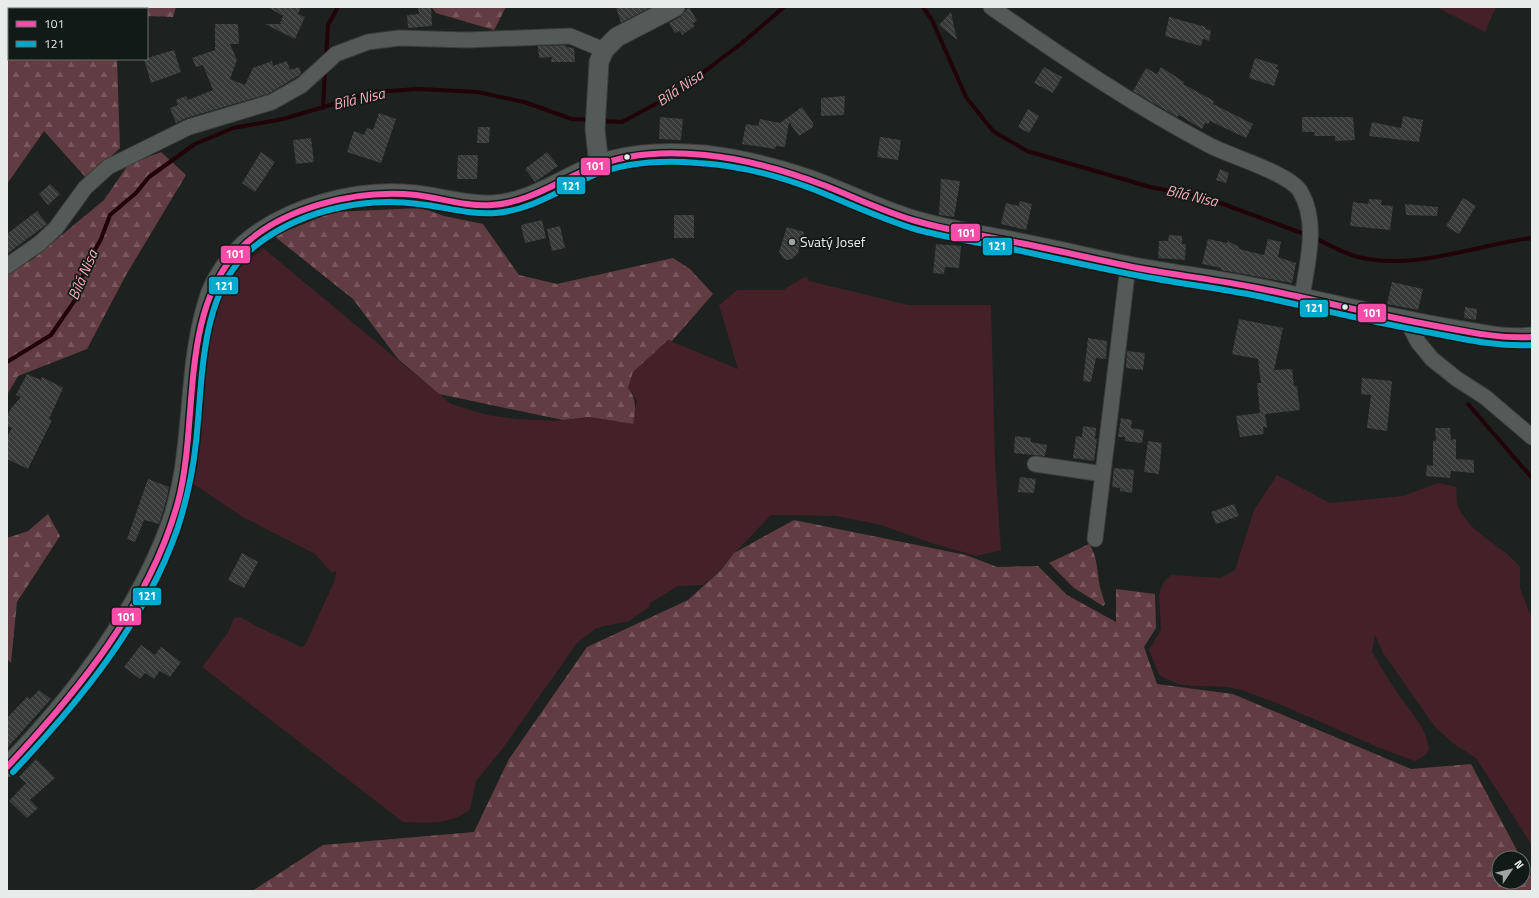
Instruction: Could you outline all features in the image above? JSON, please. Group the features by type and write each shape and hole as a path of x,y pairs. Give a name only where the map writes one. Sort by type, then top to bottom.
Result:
{"street":[{"path":"599,164 595,130 599,62 604,50 617,37 675,7"},
{"path":"991,7 1061,55 1158,116 1209,145 1283,177 1299,189 1307,204 1310,223 1309,251 1302,298"},
{"path":"7,266 40,243 51,233 85,188 108,167 189,128 272,102 302,85 336,54 368,42 399,38 467,40 570,36 604,50"},
{"path":"7,767 39,734 67,700 111,639 149,572 168,530 181,486 199,344 205,315 213,288 228,263 244,246 272,224 287,216 349,198 394,194 413,195 477,205 503,204 534,196 599,164 631,156 665,154 705,155 753,163 798,175 908,218 948,229 1128,266 1200,277 1407,321 1508,339 1532,337"},
{"path":"1095,539 1128,266"},
{"path":"1407,321 1418,342 1432,359 1457,379 1485,397 1532,437"},
{"path":"1035,464 1103,474"}],"shaded area":[{"path":"1436,7 1496,7 1485,32"},
{"path":"263,248 451,404 487,415 517,419 558,421 589,417 632,424 637,401 628,388 633,372 668,340 738,369 719,305 737,290 783,290 806,276 809,281 908,305 991,305 995,462 1001,550 977,556 934,544 881,525 836,516 771,515 727,561 721,570 703,585 678,586 650,603 649,607 629,621 596,628 577,643 503,748 476,781 470,810 462,815 446,821 430,823 403,822 202,667 229,631 234,618 240,617 301,647 305,645 335,580 336,571 332,573 315,554 241,516 192,483 202,376 219,301 237,270"},
{"path":"1277,475 1330,503 1403,496 1438,483 1456,487 1457,504 1463,516 1470,525 1513,559 1520,567 1520,588 1532,619 1532,848 1530,842 1476,758 1454,744 1435,727 1383,653 1375,635 1372,652 1395,689 1418,720 1428,742 1429,750 1424,756 1415,761 1241,690 1227,687 1191,686 1174,682 1159,675 1149,650 1161,630 1159,595 1163,583 1171,575 1220,578 1235,570 1254,510"}],"green space":[{"path":"7,7 176,7 173,17 148,16 148,8 8,8 8,60 117,60 120,148 87,179 44,131 7,184"},
{"path":"431,7 506,7 494,30 436,13"},
{"path":"161,152 186,175 126,275 87,349 18,376 7,395 7,257 15,268 33,259 104,200 128,165"},
{"path":"422,208 444,216 483,224 519,275 557,284 673,258 690,269 713,294 672,341 668,340 633,372 628,388 631,392 635,405 633,424 589,417 563,420 439,394 398,359 353,299 274,236 333,212"},
{"path":"48,514 60,536 17,602 11,663 7,659 7,538 28,531"},
{"path":"794,520 966,555 997,567 1038,566 1067,595 1116,622 1116,589 1155,594 1156,628 1144,647 1157,684 1233,694 1411,769 1471,764 1517,850 1491,850 1491,890 1531,890 1531,876 1532,891 252,891 323,845 474,832 509,759 587,647 688,600 721,570 734,553"},
{"path":"1089,544 1094,553 1099,585 1105,604 1103,606 1074,588 1049,563"}],"building":[{"path":"268,7 301,7 298,14 305,17 295,39 265,24 283,24 280,23 283,16"},
{"path":"418,7 431,7 432,26 408,28 407,15 419,14"},
{"path":"616,7 651,7 621,23"},
{"path":"689,7 697,21 693,23 695,26 682,35 680,31 675,33 669,23 680,17"},
{"path":"951,12 957,40 939,25"},
{"path":"1169,17 1206,27 1205,29 1211,30 1209,41 1203,39 1201,46 1165,36"},
{"path":"215,24 238,24 239,44 230,44 237,60 230,79 245,85 253,68 272,61 273,66 287,61 290,70 299,67 301,74 268,94 186,118 176,123 170,108 178,105 176,100 186,96 188,100 213,90 203,65 196,67 192,58 215,50"},
{"path":"566,45 566,47 574,48 575,62 551,62 552,57 539,58 538,46"},
{"path":"174,50 181,72 151,83 144,60 148,60 148,58"},
{"path":"1255,58 1278,65 1276,69 1279,70 1274,86 1249,78"},
{"path":"1044,67 1062,77 1053,93 1034,83"},
{"path":"1161,67 1184,82 1183,84 1214,101 1213,104 1253,124 1246,138 1210,121 1208,124 1205,123 1202,129 1179,115 1177,117 1133,91 1146,68 1157,74"},
{"path":"845,96 844,115 821,116 821,98"},
{"path":"802,107 813,123 813,127 799,136 789,122 785,147 776,146 775,149 742,144 746,124 758,126 760,119 780,123"},
{"path":"1028,109 1039,116 1029,133 1018,127"},
{"path":"379,113 396,119 381,163 347,152 354,131 364,135 367,128 373,130"},
{"path":"1403,116 1423,120 1419,142 1369,136 1372,122 1401,128"},
{"path":"660,117 683,119 681,140 659,139"},
{"path":"1302,117 1353,117 1355,140 1335,141 1335,136 1314,136 1315,132 1302,132"},
{"path":"478,127 490,127 489,143 477,143"},
{"path":"880,137 901,140 898,160 877,157"},
{"path":"311,138 314,162 296,164 293,140"},
{"path":"261,152 275,162 255,192 242,183"},
{"path":"547,152 558,166 535,182 525,169"},
{"path":"458,155 478,155 477,179 457,179"},
{"path":"1220,169 1229,173 1226,183 1216,180"},
{"path":"941,179 960,181 954,217 939,215"},
{"path":"50,184 60,194 48,205 39,194"},
{"path":"1463,198 1476,206 1459,234 1446,226"},
{"path":"1369,199 1382,200 1381,205 1393,206 1390,230 1350,226 1353,202 1368,204"},
{"path":"1020,201 1032,204 1026,230 1001,224 1006,203 1019,206"},
{"path":"1405,204 1438,207 1437,216 1406,215"},
{"path":"37,211 47,224 7,254 7,234"},
{"path":"674,215 694,215 694,238 674,238"},
{"path":"542,220 546,238 525,243 521,225"},
{"path":"560,226 565,248 552,251 547,229"},
{"name":"Svatý Josef","path":"787,227 804,232 798,253 792,259 788,260 784,259 779,252"},
{"path":"1169,235 1182,236 1182,244 1186,244 1185,260 1158,258 1159,241 1168,241"},
{"path":"1208,239 1227,243 1228,241 1239,247 1239,249 1264,255 1268,239 1281,242 1278,257 1296,263 1292,283 1221,270 1221,268 1202,264"},
{"path":"936,244 961,246 959,268 945,267 944,274 933,273"},
{"path":"1392,282 1423,289 1418,310 1387,304"},
{"path":"1465,307 1477,309 1476,320 1464,318"},
{"path":"1239,319 1283,328 1274,370 1292,369 1294,386 1297,386 1300,410 1265,414 1267,427 1263,427 1264,434 1240,437 1236,416 1260,413 1257,383 1261,383 1258,359 1232,354"},
{"path":"1088,338 1107,341 1106,359 1096,358 1091,382 1083,381"},
{"path":"1127,351 1145,353 1143,370 1126,368"},
{"path":"27,374 41,380 42,377 63,388 49,419 52,420 28,469 7,459 7,437 12,428 7,426 7,416 12,407 21,397 16,395"},
{"path":"1362,378 1392,381 1387,431 1367,428 1371,395 1361,394"},
{"path":"1121,418 1132,420 1131,428 1144,430 1142,443 1125,441 1125,437 1118,437"},
{"path":"1083,426 1096,428 1095,439 1097,439 1094,461 1073,458 1076,436 1082,437"},
{"path":"1435,428 1450,428 1451,440 1456,439 1456,459 1474,460 1474,473 1451,471 1450,478 1426,476 1427,465 1433,466 1433,441 1436,441"},
{"path":"1015,436 1031,438 1031,442 1047,445 1045,456 1014,453"},
{"path":"1148,441 1162,443 1159,474 1144,472"},
{"path":"1114,468 1134,470 1132,493 1120,491 1120,488 1112,487"},
{"path":"1020,477 1036,479 1034,493 1018,492"},
{"path":"148,479 169,487 167,498 159,524 144,520 135,542 127,539"},
{"path":"1234,504 1239,516 1216,524 1211,512"},
{"path":"242,553 258,562 244,588 228,580"},
{"path":"141,645 155,655 161,647 181,662 170,677 160,671 154,679 145,673 140,679 124,667"},
{"path":"39,690 51,699 7,748 7,718 27,697 30,699"},
{"path":"36,759 55,778 30,800 38,808 27,818 9,801 26,783 19,777"}],"waterway":[{"path":"326,58 328,25 338,7"},
{"name":"Bílá Nisa","path":"600,121 622,122 676,93 742,43 784,7"},
{"name":"Bílá Nisa","path":"923,7 932,20 966,97 993,131 1027,151 1150,187 1207,198 1307,235"},
{"path":"323,108 325,71"},
{"name":"Bílá Nisa","path":"7,362 51,335 75,300 86,266 101,239 110,215 136,193 149,177 195,144 233,128 283,119 374,92 418,89 478,92 524,102 572,119 592,120"},
{"name":"Bílá Nisa","path":"1313,237 1341,251 1358,257 1401,261 1423,259 1510,241 1532,238"},
{"path":"1468,404 1532,478"}],"transit line":[{"name":"101","path":"7,767 60,708 109,644 130,611 166,540 178,502 184,471 198,338 206,307 219,278 237,252 254,236 274,223 320,204 369,195 393,194 425,196 463,204 492,205 530,196 579,173 618,159 661,153 705,155 736,159 796,175 893,213 942,228 1143,269 1257,288 1460,331 1496,336 1532,337"},
{"name":"121","path":"13,772 63,717 109,658 148,595 164,562 178,527 187,495 196,442 206,341 220,292 232,271 248,252 266,238 286,226 329,210 374,202 397,202 429,205 467,212 496,213 522,208 594,175 619,167 658,162 712,164 741,168 783,179 810,188 891,221 941,236 1012,249 1135,275 1258,296 1460,339 1496,344 1532,345"}],"place":[{"name":"Svatý Josef","path":"792,242"}]}
